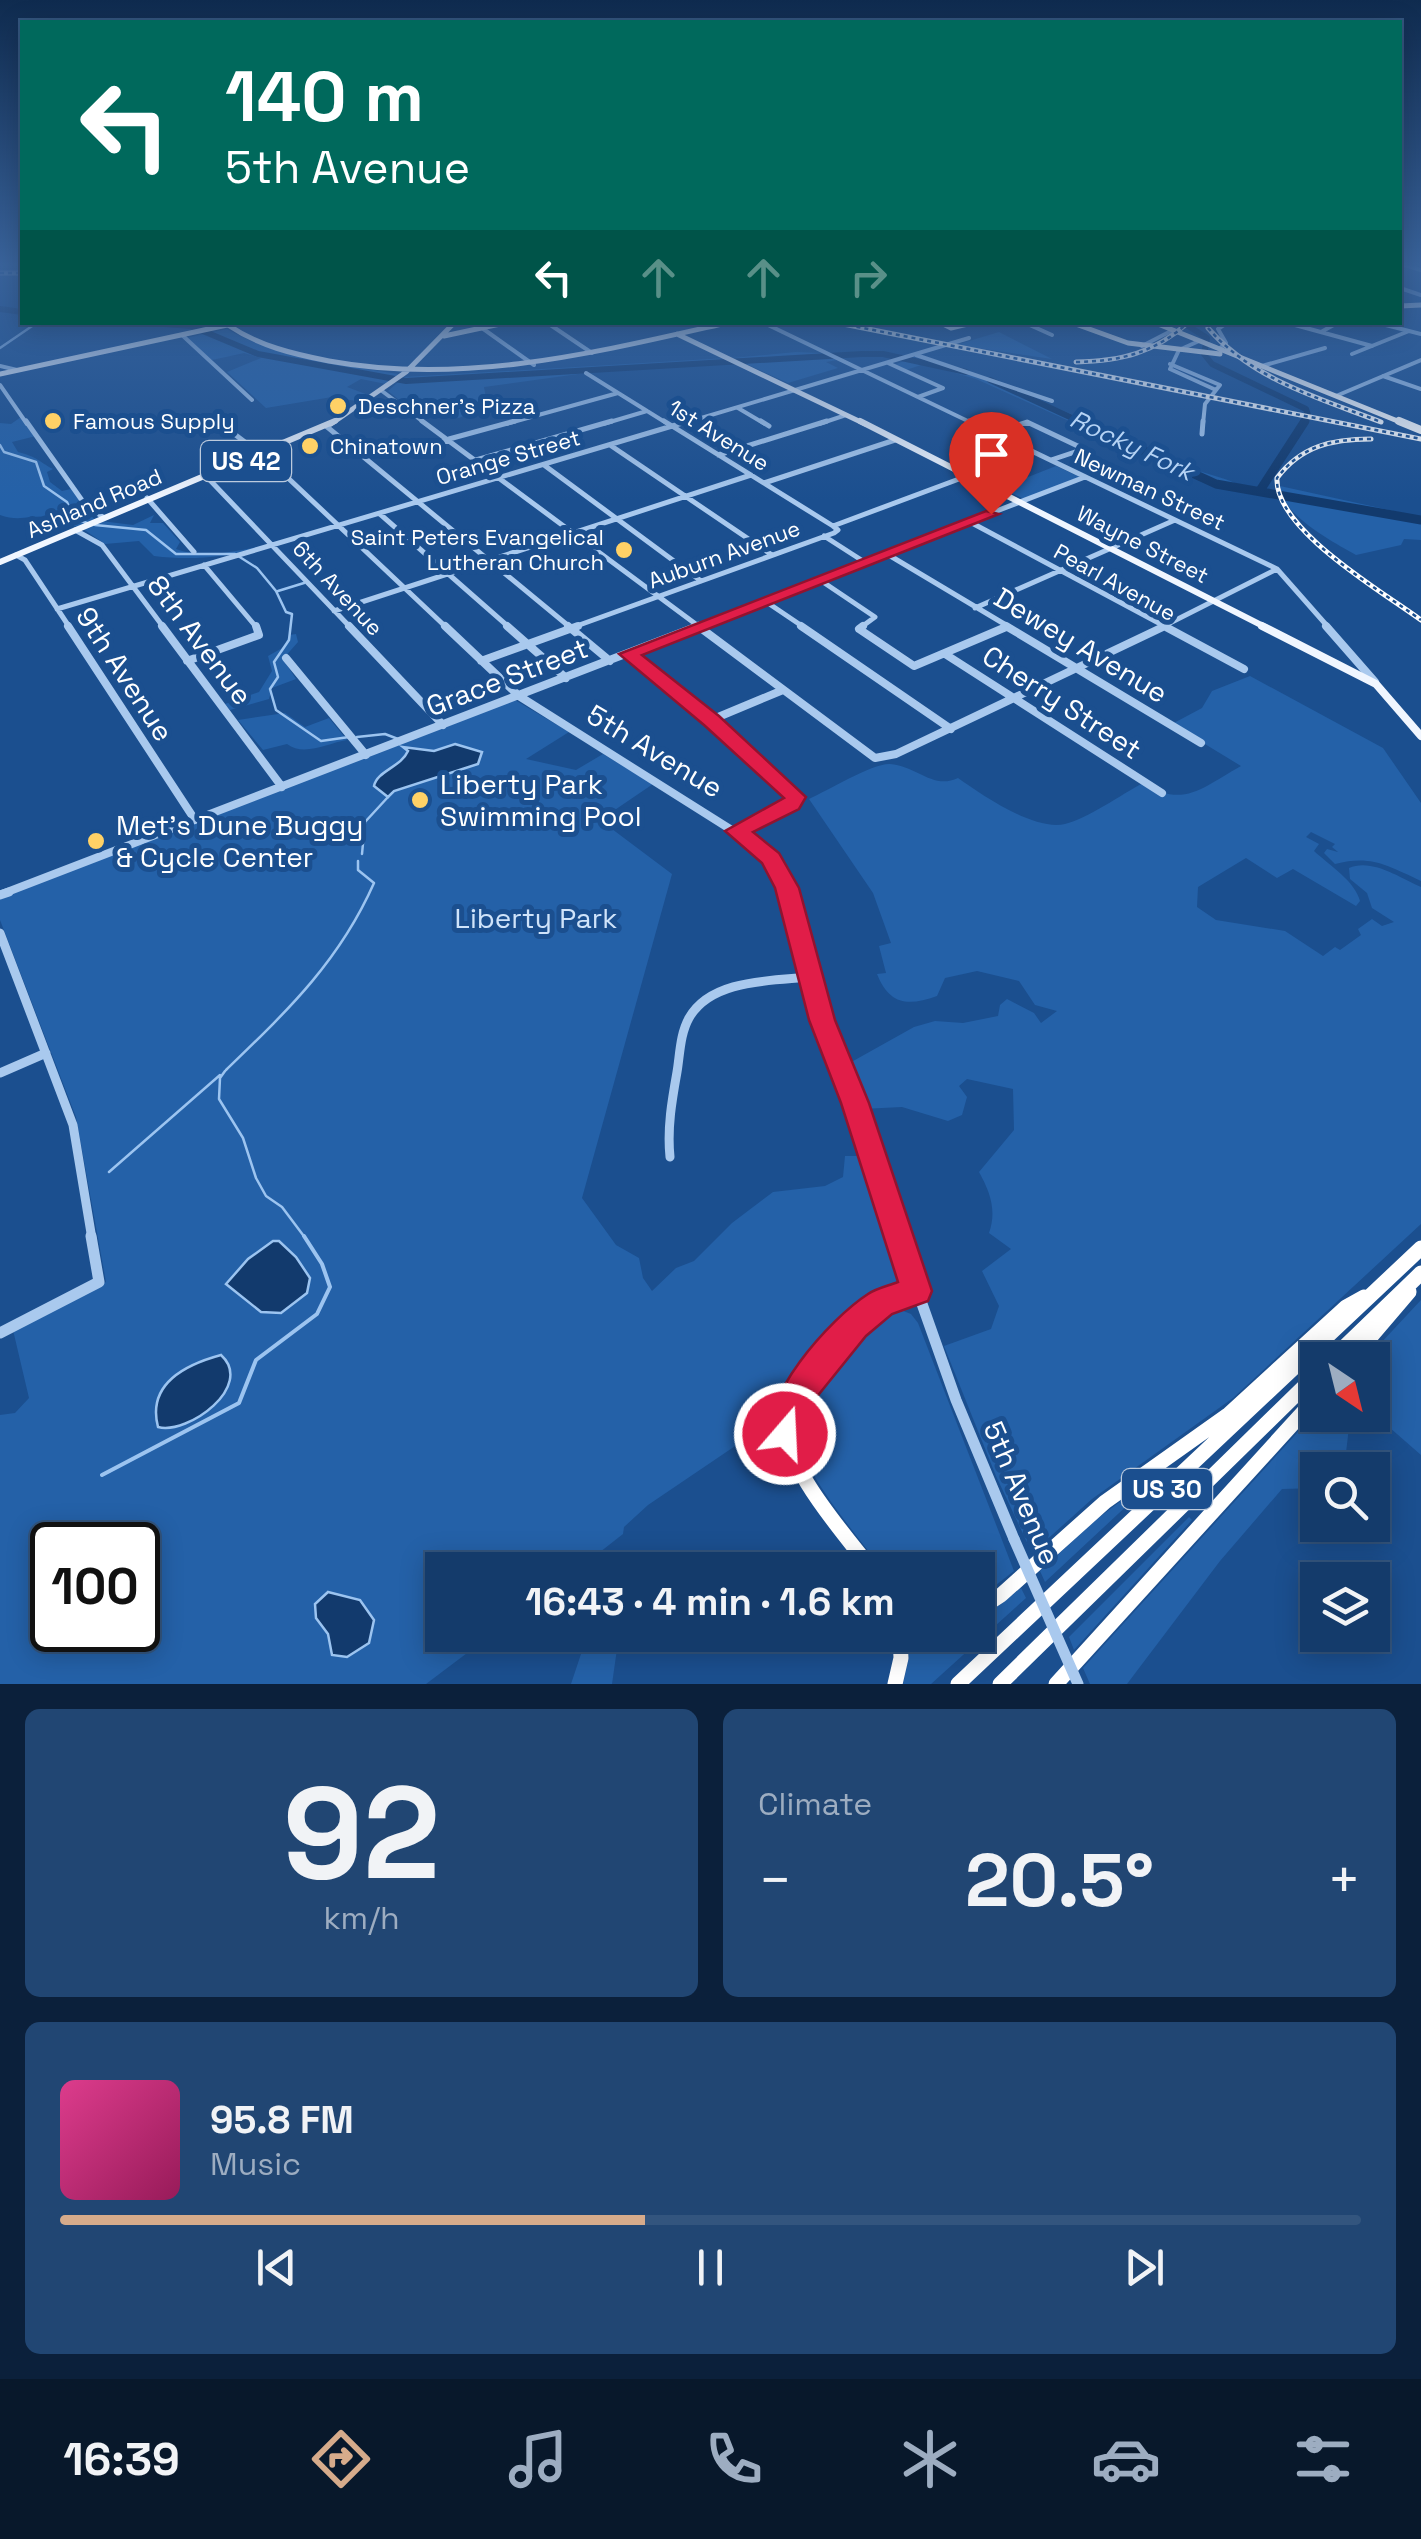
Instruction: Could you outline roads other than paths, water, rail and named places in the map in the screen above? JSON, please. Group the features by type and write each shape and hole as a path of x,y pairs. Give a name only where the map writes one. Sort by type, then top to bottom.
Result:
{"highway":[{"path":"1132,343 1195,351 1208,346"},
{"path":"1201,343 1421,430"},
{"name":"US 30","path":"958,1684 1421,1248"},
{"path":"1350,1342 1421,1275"},
{"path":"1366,1342 1421,1275"},
{"path":"860,1552 793,1456 784,1421 799,1391 864,1316 882,1303 916,1291"},
{"path":"995,1599 1105,1502 1229,1414 1346,1306 1374,1292"},
{"name":"US 30","path":"1000,1684 1300,1391"},
{"path":"1056,1684 1300,1415"},
{"path":"895,1684 901,1652"}],"main road":[{"path":"0,370 17,370 146,343"},
{"path":"257,343 344,365 403,374 534,365 636,343"},
{"name":"Ashland Road","path":"0,562 326,426 403,374 434,343"},
{"name":"Wayne Street","path":"696,343 799,390 1376,684"},
{"path":"1376,684 1421,736"}],"street":[{"path":"190,343 252,400"},
{"path":"503,343 534,365"},
{"path":"578,343 592,352"},
{"name":"Newman Street","path":"805,343 1277,569 1376,684"},
{"name":"Orange Street","path":"57,609 955,343"},
{"path":"1142,346 1149,343"},
{"path":"1202,434 1205,404 1217,387 1170,364 1181,350 1223,343"},
{"path":"1360,343 1372,346"},
{"path":"1352,354 1380,343"},
{"path":"1258,365 1325,348"},
{"path":"916,355 1052,401"},
{"path":"1336,396 1421,360"},
{"path":"890,362 940,386 941,390 918,397"},
{"name":"1st Avenue","path":"586,373 834,526"},
{"path":"1383,376 1421,389"},
{"path":"0,384 86,506 103,517"},
{"path":"382,390 875,758 892,756 1015,699 1277,569"},
{"path":"407,452 618,393"},
{"path":"738,408 769,426"},
{"path":"476,460 647,411"},
{"path":"718,455 846,415"},
{"path":"994,433 1027,422 1084,449 1050,460"},
{"path":"326,426 610,661"},
{"name":"5th Avenue","path":"233,432 262,454 519,696 737,831 765,852 782,874 810,977 916,1291 956,1400 1078,1684"},
{"path":"764,484 895,440"},
{"path":"610,446 772,555"},
{"path":"544,465 701,580"},
{"name":"6th Avenue","path":"206,476 443,725"},
{"path":"334,610 751,476"},
{"name":"Auburn Avenue","path":"481,660 824,536 837,531 834,526 967,476"},
{"name":"Grace Street","path":"0,895 1085,477"},
{"path":"147,498 194,552"},
{"path":"380,514 566,678"},
{"path":"976,608 1175,520"},
{"name":"Pearl Avenue","path":"970,522 1244,670"},
{"name":"8th Avenue","path":"75,530 102,545 282,787"},
{"path":"824,536 866,562"},
{"name":"Dewey Avenue","path":"887,554 1201,743"},
{"name":"9th Avenue","path":"16,555 24,560 195,820"},
{"path":"187,661 259,635 257,627 204,565"},
{"name":"Cherry Street","path":"820,580 875,616 859,629 914,666 945,654 1162,793"},
{"path":"765,601 950,729"},
{"path":"945,654 1006,627"},
{"path":"628,654 712,720 792,791 794,802 737,831"},
{"path":"286,658 366,754"},
{"path":"712,720 783,690"},
{"path":"0,933 73,1126 100,1282 0,1333"},
{"path":"670,1157 670,1115 680,1050 686,1025 696,1007 732,990 810,977"},
{"path":"0,1072 46,1053"}],"waterway":[{"path":"0,348 8,343"},
{"name":"Rocky Fork","path":"231,343 258,354 406,381 862,354 883,354 966,372"},
{"path":"1206,343 1204,354 1212,364 1306,409 1308,415"},
{"name":"Rocky Fork","path":"990,380 1085,424"},
{"path":"1304,424 1306,420"},
{"name":"Rocky Fork","path":"1079,421 1216,484 1421,520"},
{"path":"1261,489 1305,421"},
{"path":"0,445 4,452 36,462 44,486 67,502 74,518 87,523"},
{"path":"95,525 146,530 176,554 235,554 257,568 276,591 286,612 292,614 289,640 274,662 278,677 270,689 276,710 321,741 349,737"},
{"path":"278,591 304,583"},
{"path":"357,737 385,734 398,739"},
{"path":"362,854 365,822 388,797"},
{"path":"226,1070 310,984 345,937 374,883 358,870 358,861"},
{"path":"225,1071 220,1078 219,1099 243,1138 256,1178 266,1196 282,1207 306,1238"},
{"path":"109,1172 220,1075"},
{"path":"102,1475 239,1403 256,1360 317,1314 330,1287 322,1264 306,1238"}],"railway":[{"path":"936,343 1421,439"},
{"path":"1076,362 1108,360 1160,343"},
{"path":"1223,343 1288,386 1381,422"},
{"path":"1371,439 1318,446 1296,458 1277,478 1281,498 1311,538 1421,620"}],"place":[{"name":"Deschner's Pizza","path":"338,406"},
{"name":"Famous Supply","path":"53,421"},
{"name":"Chinatown","path":"310,446"},
{"name":"Saint Peters Evangelical Lutheran Church","path":"624,550"},
{"name":"Liberty Park Swimming Pool","path":"420,800"},
{"name":"Met's Dune Buggy & Cycle Center","path":"96,841"}],"park label":[{"name":"Liberty Park","path":"536,918"}]}
